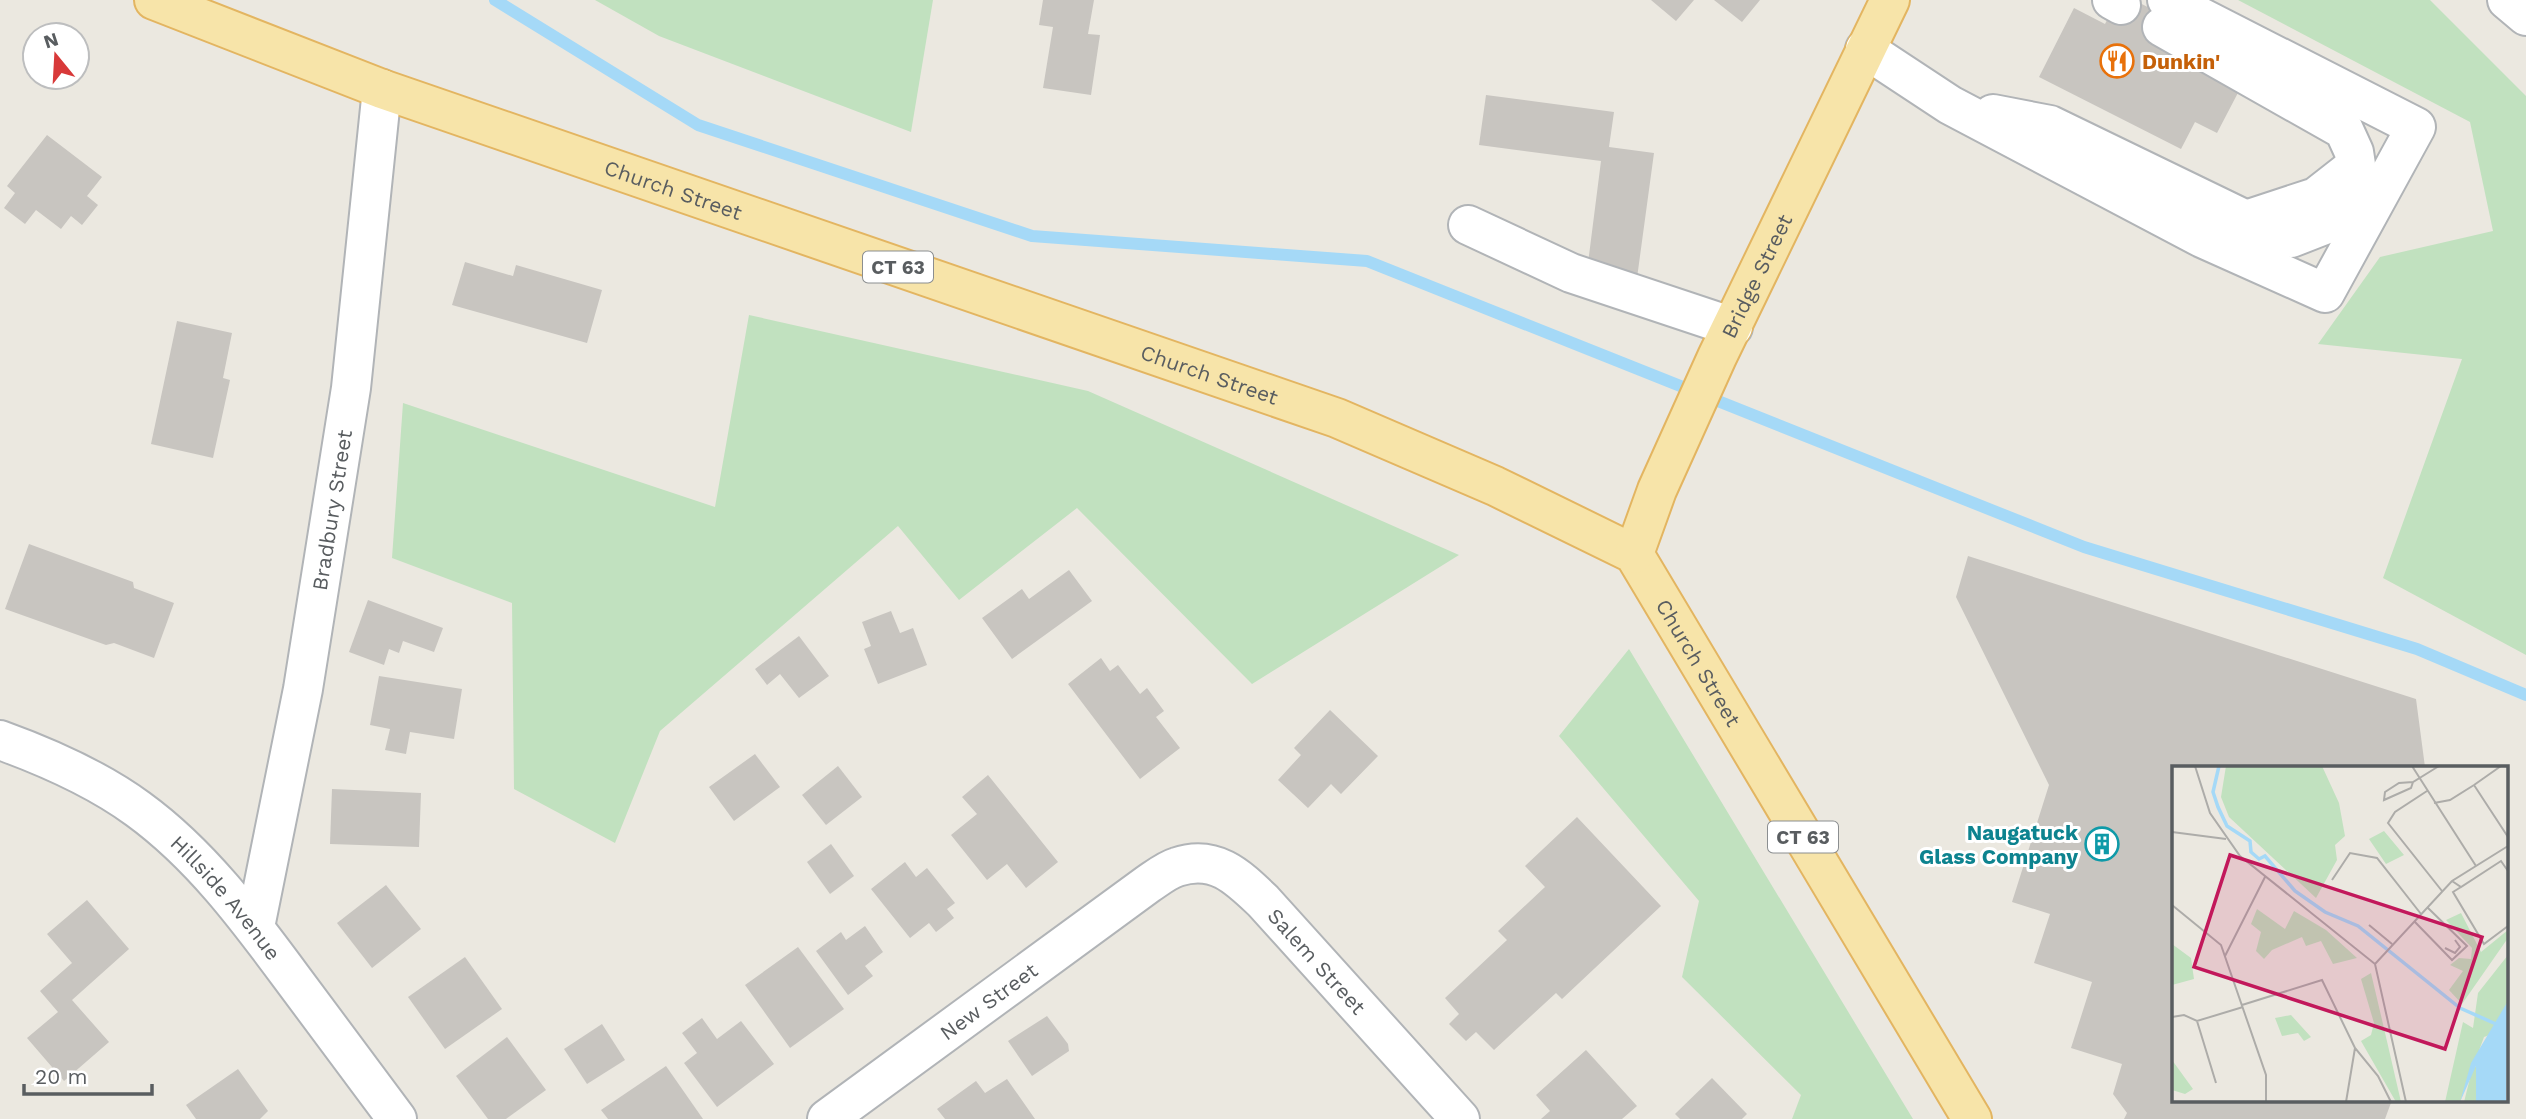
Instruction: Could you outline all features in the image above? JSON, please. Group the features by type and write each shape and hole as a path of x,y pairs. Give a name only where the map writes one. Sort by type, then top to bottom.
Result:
{"main road":[{"name":"Church Street","path":"153,0 382,89 1337,418 1495,486 1633,554 1972,1119"},
{"name":"Bridge Street","path":"1633,554 1678,442 1890,0"}],"street":[{"path":"2507,0 2526,16"},
{"path":"1865,48 1950,105 2202,238 2325,293 2416,127 2165,13"},
{"path":"1950,105 2050,125 2246,220 2291,237 2332,222 2356,165 2354,152 2344,130 2165,13"},
{"name":"Bradbury Street","path":"255,927 303,690 352,388 382,89"},
{"path":"1468,225 1725,342"},
{"name":"Hillside Avenue","path":"0,740 24,748 90,780 138,808 180,844 255,927 397,1119"},
{"name":"Salem Street","path":"1148,884 1177,867 1207,862 1236,875 1263,901 1461,1119"},
{"name":"New Street","path":"827,1119 1148,884"}],"green space":[{"path":"595,0 933,0 911,132 659,36"},
{"path":"2238,0 2430,0 2526,96 2526,655 2383,578 2462,359 2318,344 2380,257 2493,231 2470,122"},
{"path":"749,315 1088,391 1459,555 1252,684 1077,508 959,600 898,526 660,731 615,843 514,789 512,603 392,558 403,403 715,507"},
{"path":"1629,649 1913,1119 1792,1119 1801,1095 1682,977 1699,901 1559,736"}],"building":[{"path":"1043,0 1094,0 1088,34 1100,35 1091,95 1043,88 1053,27 1039,25"},
{"path":"1651,0 1694,0 1676,21"},
{"path":"1714,0 1760,0 1742,22"},
{"name":"Dunkin'","path":"2117,0 2134,0 2167,17 2241,87 2217,133 2195,122 2181,149 2039,77 2074,8 2105,24"},
{"path":"1486,95 1614,112 1609,147 1654,153 1637,278 1587,271 1601,161 1479,145"},
{"path":"47,135 102,177 87,196 98,205 82,225 71,216 61,229 36,210 25,224 4,208 15,193 7,186"},
{"path":"465,262 513,276 516,265 602,290 587,343 452,305"},
{"path":"177,321 232,333 223,378 230,380 213,458 151,444"},
{"path":"29,544 133,582 134,588 174,603 154,658 114,643 106,645 5,609"},
{"name":"Naugatuck Glass Company","path":"1968,556 2416,699 2425,766 2172,766 2172,1102 2391,1102 2385,1119 2124,1119 2127,1113 2113,1094 2122,1064 2071,1048 2092,982 2034,963 2050,914 2012,902 2049,785 1956,597"},
{"path":"1069,570 1092,601 1012,659 982,618 1022,589 1029,599"},
{"path":"368,600 443,628 434,652 403,641 399,653 389,649 384,665 349,652"},
{"path":"891,611 900,633 913,628 927,665 878,684 864,649 871,646 862,622"},
{"path":"799,636 829,676 799,698 780,674 767,685 755,669"},
{"path":"1101,658 1110,671 1118,665 1140,694 1147,688 1164,711 1156,717 1180,748 1140,779 1068,684"},
{"path":"379,676 462,689 454,739 410,732 406,754 385,750 390,729 370,725"},
{"path":"1330,710 1378,756 1341,794 1331,784 1308,808 1278,780 1301,755 1294,748"},
{"path":"755,754 780,787 734,821 709,787"},
{"path":"838,766 862,797 826,825 802,795"},
{"path":"988,775 1058,862 1026,888 1007,864 987,880 951,835 977,814 962,797"},
{"path":"332,789 421,793 419,847 330,844"},
{"path":"1577,817 1661,906 1562,999 1556,993 1494,1050 1476,1032 1466,1041 1449,1024 1459,1014 1445,998 1507,940 1498,931 1545,887 1525,866"},
{"path":"831,844 854,876 830,894 807,862"},
{"path":"905,862 916,877 927,868 955,903 947,909 954,918 936,932 929,923 910,938 871,889"},
{"path":"386,885 421,929 372,968 337,923"},
{"path":"87,900 129,949 72,1000 109,1042 64,1081 27,1038 58,1012 40,991 72,963 47,934"},
{"path":"865,926 883,952 865,966 873,976 848,995 816,951 841,932 846,940"},
{"path":"798,947 844,1009 790,1048 745,985"},
{"path":"465,957 502,1009 445,1049 408,997"},
{"path":"1047,1016 1068,1044 1069,1051 1032,1076 1008,1041"},
{"path":"702,1018 717,1039 741,1021 774,1064 717,1107 684,1063 697,1053 682,1033"},
{"path":"602,1024 625,1060 587,1084 564,1049"},
{"path":"507,1037 546,1090 506,1119 488,1119 456,1076"},
{"path":"1586,1050 1637,1106 1622,1119 1541,1119 1550,1111 1536,1095"},
{"path":"666,1066 703,1119 608,1119 601,1110"},
{"path":"238,1069 268,1111 260,1119 196,1119 186,1105"},
{"path":"1712,1078 1747,1114 1742,1119 1680,1119 1675,1114"},
{"path":"1007,1079 1035,1119 945,1119 937,1109 976,1081 985,1093"}],"waterway":[{"path":"495,0 698,125 1032,236 1367,261 2084,547 2417,649 2526,695"}],"place":[{"name":"Dunkin'","path":"2117,61"},
{"name":"Naugatuck Glass Company","path":"2102,844"}]}
